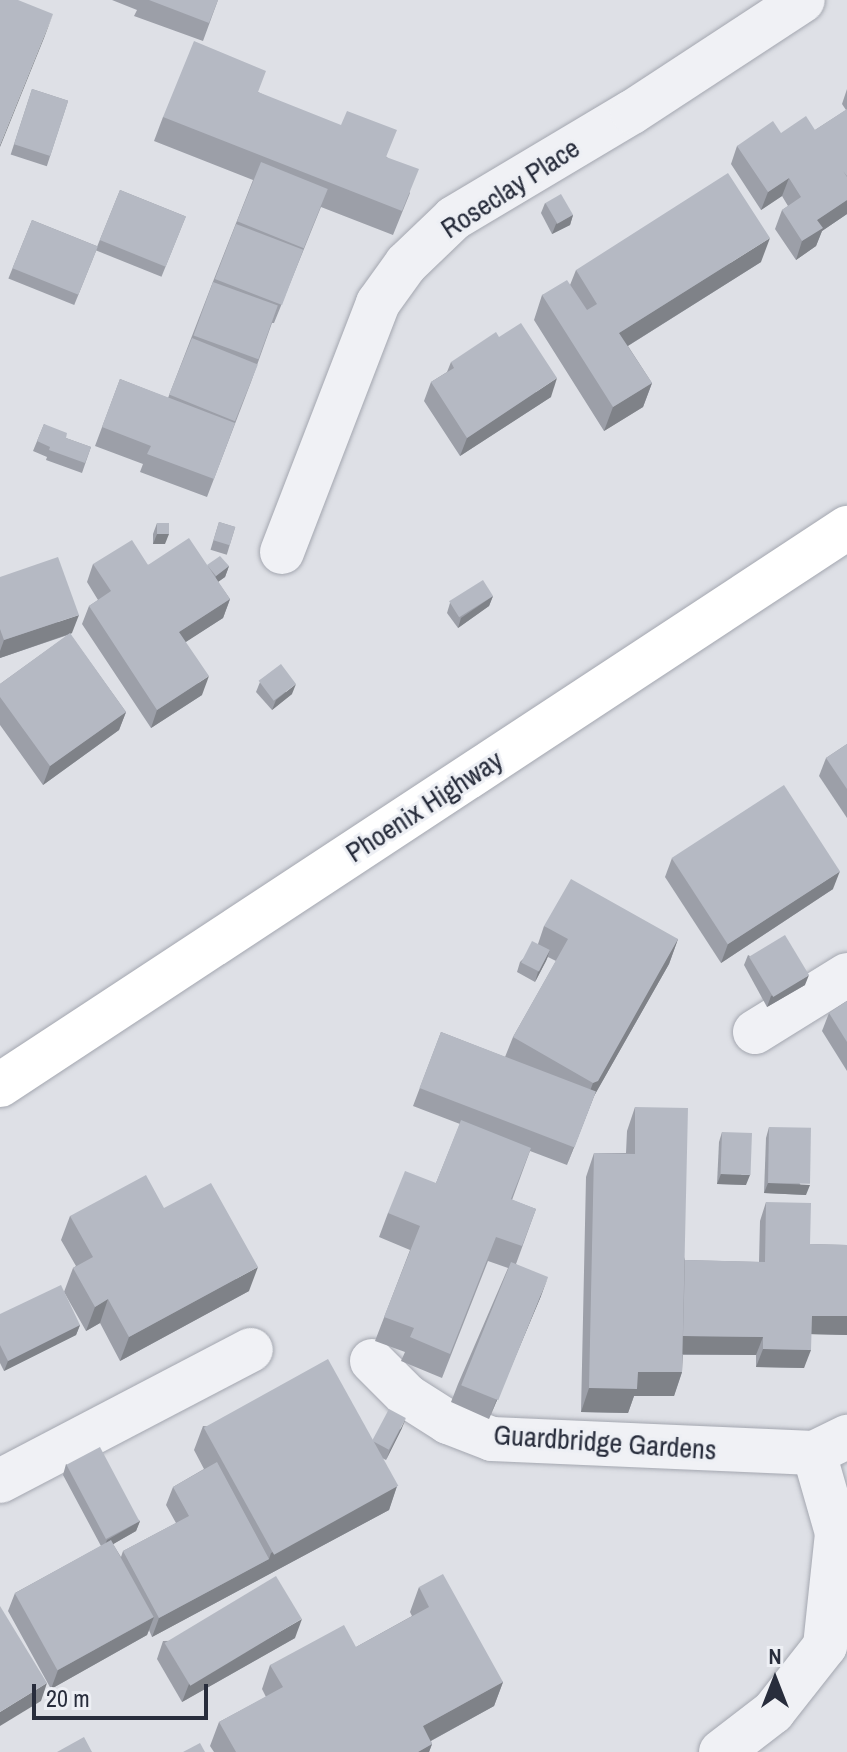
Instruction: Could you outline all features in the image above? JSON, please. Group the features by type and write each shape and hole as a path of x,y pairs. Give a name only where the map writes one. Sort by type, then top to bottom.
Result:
{"main road":[{"name":"Phoenix Highway","path":"0,1085 847,528"}],"street":[{"name":"Roseclay Place","path":"282,552 378,303 406,264 454,218 632,112 803,0"},
{"path":"755,1032 847,975"},
{"path":"0,1481 251,1350"},
{"name":"Guardbridge Gardens","path":"372,1361 417,1402 448,1422 492,1439 831,1445 837,1533 825,1646 773,1712 721,1752"}],"building":[{"path":"0,0 18,0 53,14 0,145"},
{"path":"149,0 218,0 209,23"},
{"path":"194,41 266,71 258,92 341,125 347,111 397,130 386,157 419,169 402,211 163,117"},
{"path":"32,89 68,101 50,156 14,144"},
{"path":"847,109 847,176 843,171 847,177 847,200 817,220 823,228 802,241 782,210 801,197 789,178 768,192 737,146 773,121 781,133 806,116 815,130"},
{"path":"261,162 328,189 304,248 237,221"},
{"path":"728,173 770,238 619,333 652,383 613,407 542,295 567,280 587,310 597,304 576,270"},
{"path":"120,190 186,217 166,267 100,240"},
{"path":"561,194 573,215 557,224 545,203"},
{"path":"32,220 98,247 78,295 13,268"},
{"path":"236,224 303,250 282,305 215,279"},
{"path":"213,282 278,306 258,359 194,336"},
{"path":"521,323 557,378 467,438 431,382 454,368 451,362 496,332 499,337"},
{"path":"192,338 258,365 235,421 169,395"},
{"path":"120,379 235,423 214,479 147,454 151,446 102,427"},
{"path":"44,424 67,433 66,438 91,447 85,463 49,450 50,447 37,441"},
{"path":"219,522 235,527 230,545 213,540"},
{"path":"157,523 169,523 169,534 157,534"},
{"path":"189,538 230,599 179,632 209,676 157,710 89,606 111,591 93,564 132,540 148,565"},
{"path":"220,556 229,566 216,576 207,565"},
{"path":"58,557 79,615 4,640 0,629 0,577"},
{"path":"483,580 493,596 459,617 449,601"},
{"path":"70,633 126,712 50,766 0,697 0,684"},
{"path":"281,664 296,684 274,701 259,681"},
{"path":"847,744 847,789 826,758"},
{"path":"784,785 840,871 728,944 672,858"},
{"path":"571,879 678,939 598,1081 593,1083 513,1037 568,939 544,926"},
{"path":"785,935 809,975 773,997 749,957"},
{"path":"532,941 550,950 539,971 521,962"},
{"path":"847,1001 847,1042 829,1013"},
{"path":"441,1032 596,1091 574,1148 419,1088"},
{"path":"635,1107 688,1108 682,1372 638,1372 637,1389 589,1388 594,1153 635,1154"},
{"path":"461,1120 531,1148 511,1199 536,1209 522,1246 496,1237 450,1354 410,1337 414,1328 384,1317 420,1226 388,1213 405,1171 436,1183"},
{"path":"769,1127 811,1128 810,1184 768,1183"},
{"path":"722,1132 752,1133 751,1175 721,1174"},
{"path":"146,1175 164,1208 211,1183 258,1267 129,1337 108,1299 95,1307 73,1268 93,1257 70,1216"},
{"path":"766,1202 811,1203 810,1244 847,1245 847,1316 812,1316 811,1350 763,1349 763,1337 683,1336 685,1260 765,1262"},
{"path":"511,1262 548,1277 498,1400 461,1385"},
{"path":"61,1285 80,1325 8,1361 0,1345 0,1314"},
{"path":"328,1359 398,1486 274,1555 204,1428"},
{"path":"389,1409 406,1418 389,1450 372,1441"},
{"path":"100,1447 139,1521 106,1539 66,1465"},
{"path":"217,1462 269,1559 159,1618 123,1551 189,1516 173,1487"},
{"path":"111,1540 154,1617 57,1670 15,1593"},
{"path":"443,1574 503,1682 423,1726 432,1744 418,1752 236,1752 219,1722 283,1687 270,1665 344,1625 356,1647 429,1607 419,1587"},
{"path":"276,1576 302,1619 190,1686 165,1643"},
{"path":"0,1606 47,1683 0,1712"},
{"path":"84,1737 92,1752 57,1752"},
{"path":"200,1743 205,1752 183,1752"}]}
